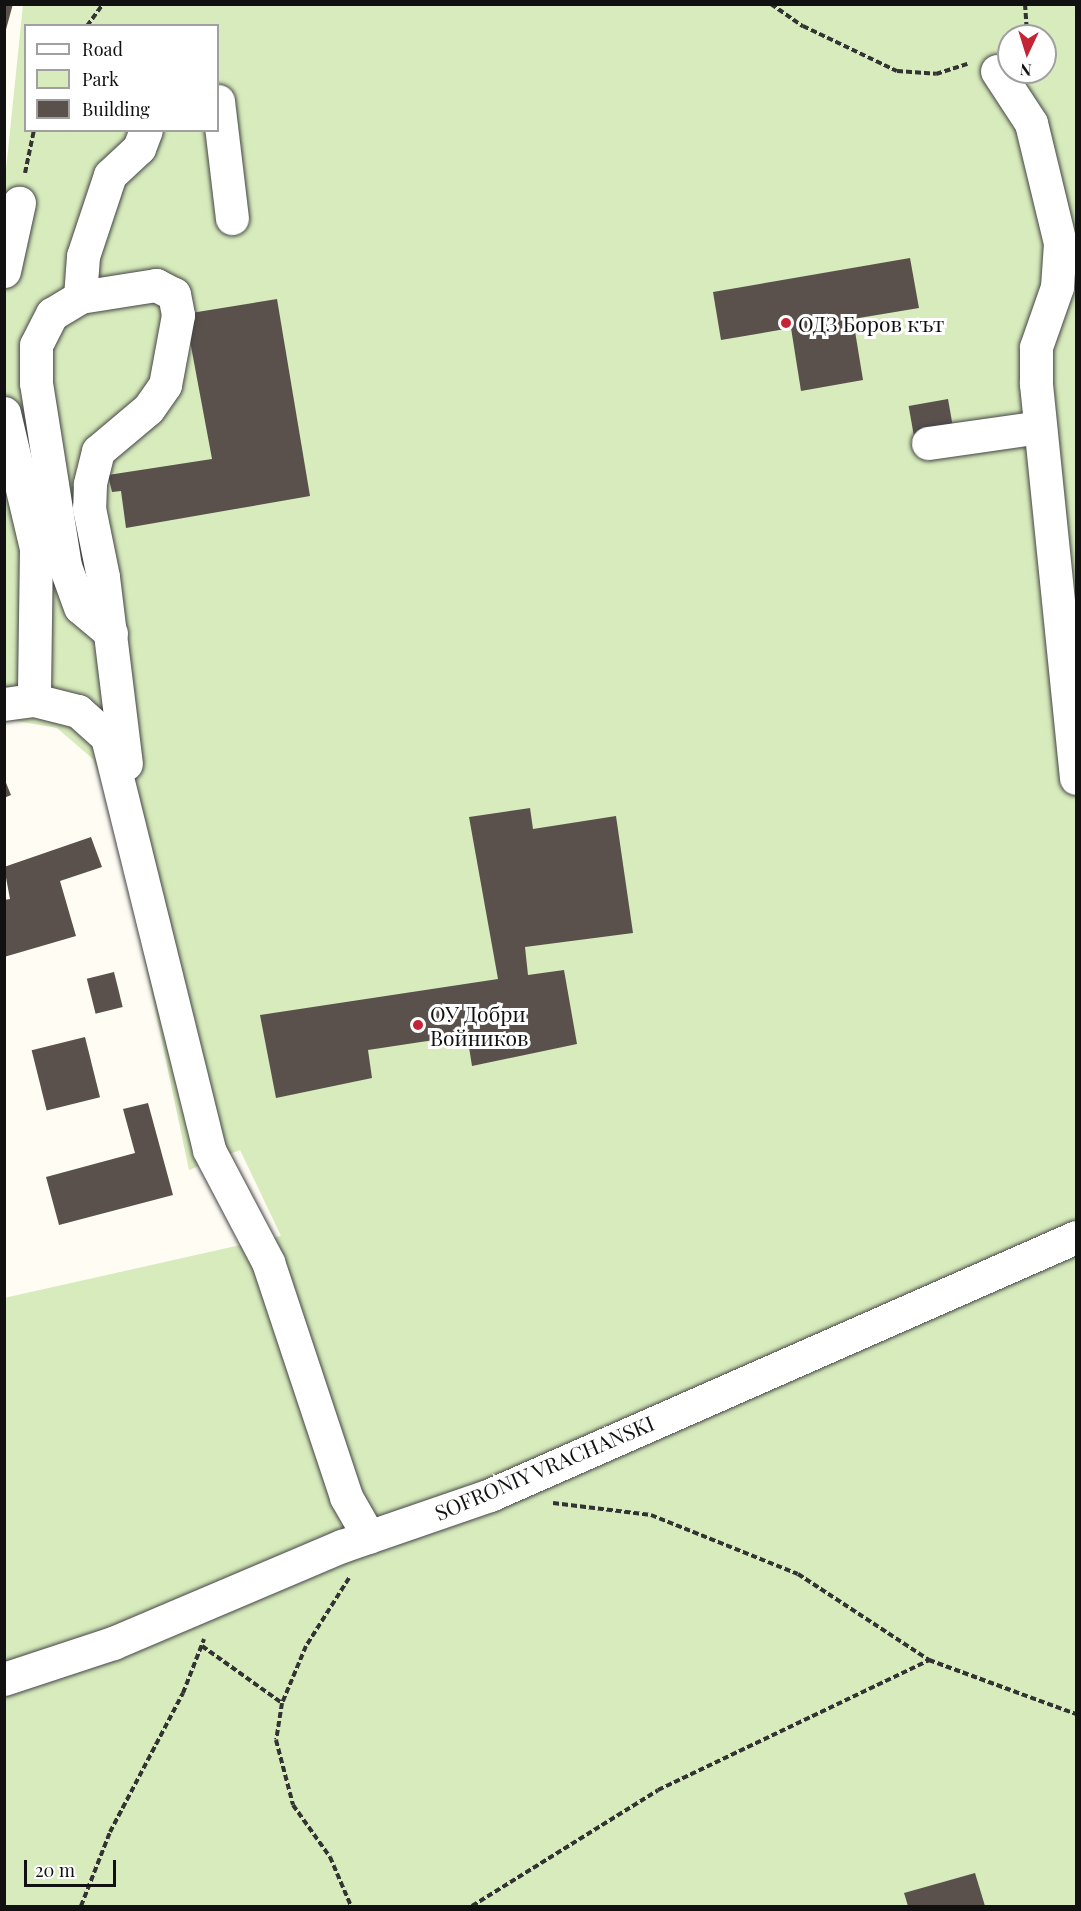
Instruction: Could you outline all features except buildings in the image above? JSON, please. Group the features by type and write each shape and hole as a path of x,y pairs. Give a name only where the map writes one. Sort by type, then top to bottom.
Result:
{"street":[{"path":"1006,84 1031,123 1060,243 1057,287 1036,347 1040,427 1077,778"},
{"path":"219,110 232,218"},
{"path":"80,297 83,256 110,175 139,148 145,132"},
{"path":"4,271 19,203"},
{"path":"133,825 111,633 89,500 98,451 148,409 165,385 178,315 174,294 156,285 80,297 52,314 36,345 36,383 54,500 51,568 19,702 78,711 107,737 133,825 209,1150 268,1262 346,1497 369,1537"},
{"path":"4,413 51,568 80,607 111,633"},
{"path":"928,443 1040,427"},
{"path":"54,500 89,500"},
{"name":"SOFRONIY VRACHANSKI","path":"4,1679 220,1599 369,1537 490,1495 1077,1237"}],"path":[{"path":"88,24 103,4"},
{"path":"771,4 803,26 897,70 936,74 962,63 997,71"},
{"path":"1025,4 1026,24"},
{"path":"19,203 34,132"},
{"path":"547,1502 651,1515 798,1574 929,1660 1077,1714"},
{"path":"351,1906 330,1857 292,1805 276,1740 282,1703 306,1646 369,1537"},
{"path":"81,1906 110,1832 183,1693 220,1599"},
{"path":"202,1646 282,1703"},
{"path":"472,1906 658,1790 929,1660"}],"green space":[{"path":"23,5 1076,5 1076,1906 5,1906 4,1298 281,1236 240,1150 189,1170 114,814 93,759 57,728 5,719 4,189"}],"place":[{"name":"ОДЗ Боров кът","path":"786,323"},
{"name":"ОУ Добри Войников","path":"418,1025"}]}
